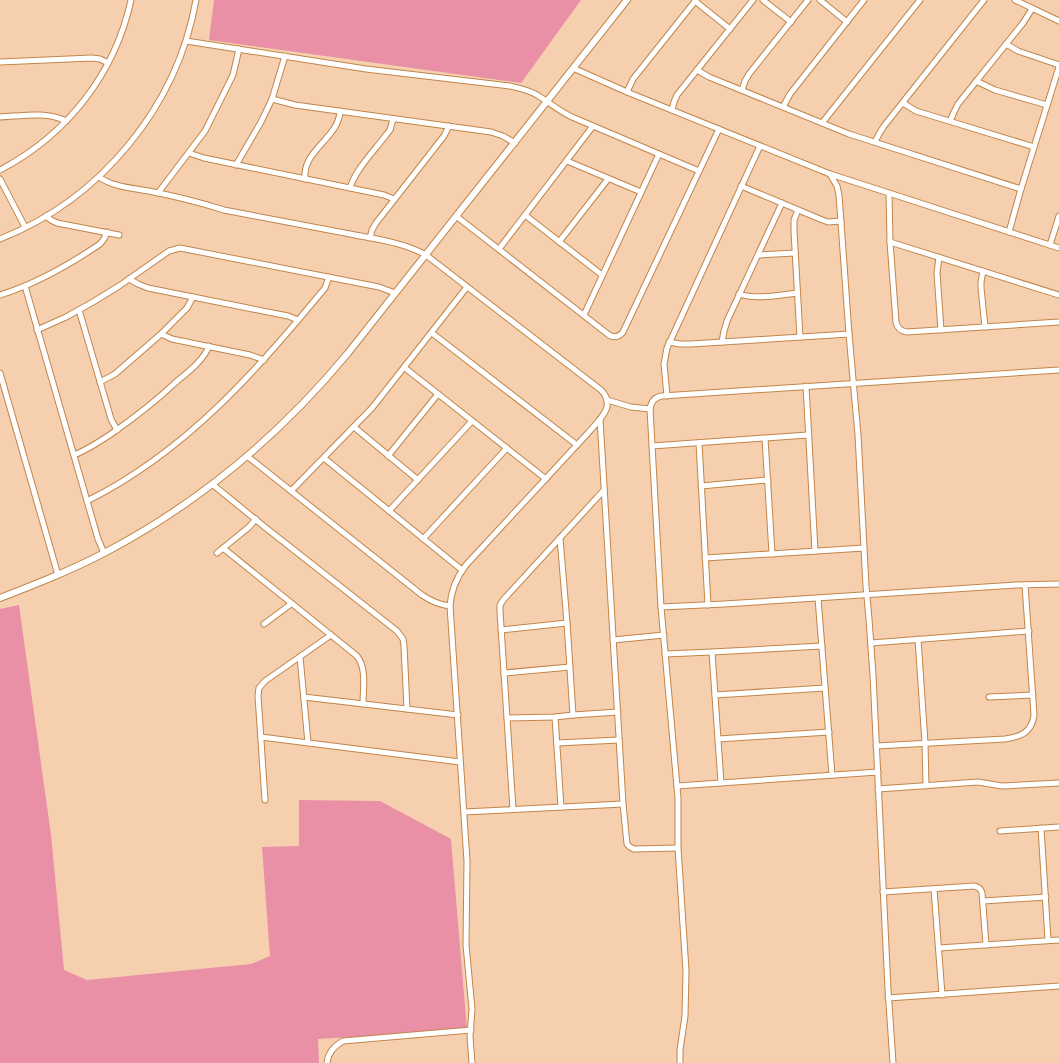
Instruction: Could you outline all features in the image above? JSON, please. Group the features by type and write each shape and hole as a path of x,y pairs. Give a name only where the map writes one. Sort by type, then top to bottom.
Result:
{"street":[{"path":"0,170 39,145 66,121 85,99 101,76 118,43 131,0"},
{"path":"0,239 25,228 74,198 99,177 127,147 154,111 168,85 186,41 196,0"},
{"path":"0,598 58,575 104,553 156,523 212,484 248,456 289,418 320,386 348,353 627,0"},
{"path":"672,110 675,98 753,0"},
{"path":"763,0 791,22"},
{"path":"742,90 749,74 808,0"},
{"path":"820,0 847,22"},
{"path":"782,107 790,94 864,0"},
{"path":"822,123 920,0"},
{"path":"875,142 881,130 984,0"},
{"path":"1015,0 1059,21"},
{"path":"627,92 633,79 696,1 730,28"},
{"path":"950,121 958,104 1023,23 1032,9"},
{"path":"186,41 366,69 516,87 532,92 566,114 699,171"},
{"path":"1006,44 1018,52 1059,66 1009,232"},
{"path":"158,193 205,131 229,83 239,49"},
{"path":"236,165 261,122 272,99 285,56"},
{"path":"0,62 92,58 100,59 108,63"},
{"path":"573,68 627,92 830,174 1059,248"},
{"path":"697,70 709,77 849,134 1021,189"},
{"path":"976,81 1001,92 1047,105"},
{"path":"272,99 288,104 490,132 503,136 515,143"},
{"path":"903,103 916,111 1034,147"},
{"path":"306,179 306,168 308,161 336,126 340,111"},
{"path":"0,117 47,115 66,121"},
{"path":"350,188 356,173 390,130 393,119"},
{"path":"370,238 373,226 444,136 449,126"},
{"path":"499,250 593,126"},
{"path":"456,216 611,336 618,336 623,332 719,129"},
{"path":"668,396 664,364 665,354 669,342 760,146"},
{"path":"189,152 200,157 384,195 394,199"},
{"path":"584,315 659,154"},
{"path":"567,161 641,192"},
{"path":"830,174 839,190 858,435 878,772 888,998 893,1063"},
{"path":"99,177 116,185 207,204 224,210 370,238 415,249 426,255 601,390 607,400 606,411 577,446 462,570 458,575 452,593 450,606 467,871 466,945 472,1009 472,1063"},
{"path":"0,179 25,228"},
{"path":"560,242 608,179"},
{"path":"741,186 824,221 841,221"},
{"path":"889,193 890,242 896,322 900,330 907,332 1059,322"},
{"path":"722,342 725,326 782,203"},
{"path":"798,210 794,226 800,337"},
{"path":"525,215 602,275"},
{"path":"46,216 57,223 119,235"},
{"path":"1050,245 1059,216"},
{"path":"0,295 51,274 82,256 100,244 107,232"},
{"path":"890,242 1059,295"},
{"path":"37,330 79,310 106,294 169,250 180,248 379,287 395,293"},
{"path":"758,255 795,253"},
{"path":"939,257 937,273 941,330"},
{"path":"983,271 980,288 984,327"},
{"path":"87,501 116,485 140,469 199,424 264,360 325,288 329,277"},
{"path":"130,278 138,284 148,288 288,316 298,320"},
{"path":"25,286 98,539 104,553"},
{"path":"291,490 372,408 405,368 467,287"},
{"path":"739,294 748,297 756,297 797,293"},
{"path":"100,382 111,377 120,370 161,334 187,308 193,297"},
{"path":"79,310 111,419 117,430"},
{"path":"432,333 577,446"},
{"path":"161,334 172,339 250,355 264,360"},
{"path":"669,342 686,344 849,334"},
{"path":"74,455 88,449 148,407 203,358 207,353 209,346"},
{"path":"405,368 546,479"},
{"path":"680,1063 680,1050 685,1016 686,972 678,848 677,786 661,607 650,410 652,402 660,396 1059,370"},
{"path":"0,373 58,575"},
{"path":"806,386 815,551"},
{"path":"388,456 438,394"},
{"path":"607,400 622,405 650,410"},
{"path":"600,419 623,804 627,844 634,849 678,848"},
{"path":"389,511 472,421"},
{"path":"354,427 418,480"},
{"path":"652,446 808,435"},
{"path":"766,438 772,554"},
{"path":"699,443 708,605"},
{"path":"424,539 507,448"},
{"path":"248,456 422,595 434,602 450,606"},
{"path":"324,458 462,570"},
{"path":"701,486 768,480"},
{"path":"212,484 398,631 403,639 404,646 407,709"},
{"path":"513,809 500,605 604,490"},
{"path":"217,553 249,527 256,519"},
{"path":"560,538 573,715"},
{"path":"223,548 354,652 361,664 363,674 363,704"},
{"path":"706,558 864,548"},
{"path":"661,607 1059,584"},
{"path":"876,746 1005,739 1020,736 1030,728 1034,720 1025,585"},
{"path":"818,598 832,775"},
{"path":"264,624 292,604"},
{"path":"501,630 567,623"},
{"path":"870,643 1029,631"},
{"path":"265,800 258,696 260,688 265,681 331,635"},
{"path":"613,640 664,635"},
{"path":"918,639 925,744 926,786"},
{"path":"665,654 822,646"},
{"path":"712,652 721,783"},
{"path":"300,657 308,743"},
{"path":"504,673 570,667"},
{"path":"714,695 825,688"},
{"path":"989,697 1033,695"},
{"path":"304,697 458,715"},
{"path":"507,718 555,717 618,712"},
{"path":"555,717 561,807"},
{"path":"718,739 829,732"},
{"path":"261,737 460,762"},
{"path":"557,743 619,740"},
{"path":"677,786 878,772"},
{"path":"878,789 978,782 1002,786 1059,783"},
{"path":"464,812 623,804"},
{"path":"1000,831 1059,827"},
{"path":"1041,828 1048,940"},
{"path":"883,892 976,886 982,891 986,945"},
{"path":"934,889 942,995"},
{"path":"983,901 1046,897"},
{"path":"939,948 1059,940"},
{"path":"888,998 1059,986"},
{"path":"327,1063 330,1052 343,1041 471,1030"}],"shaded area":[{"path":"214,0 581,0 521,83 209,40"},
{"path":"19,605 51,835 64,970 87,980 251,964 270,956 262,847 299,846 299,800 380,801 451,839 467,1030 318,1039 319,1063 0,1063 0,609"}]}
